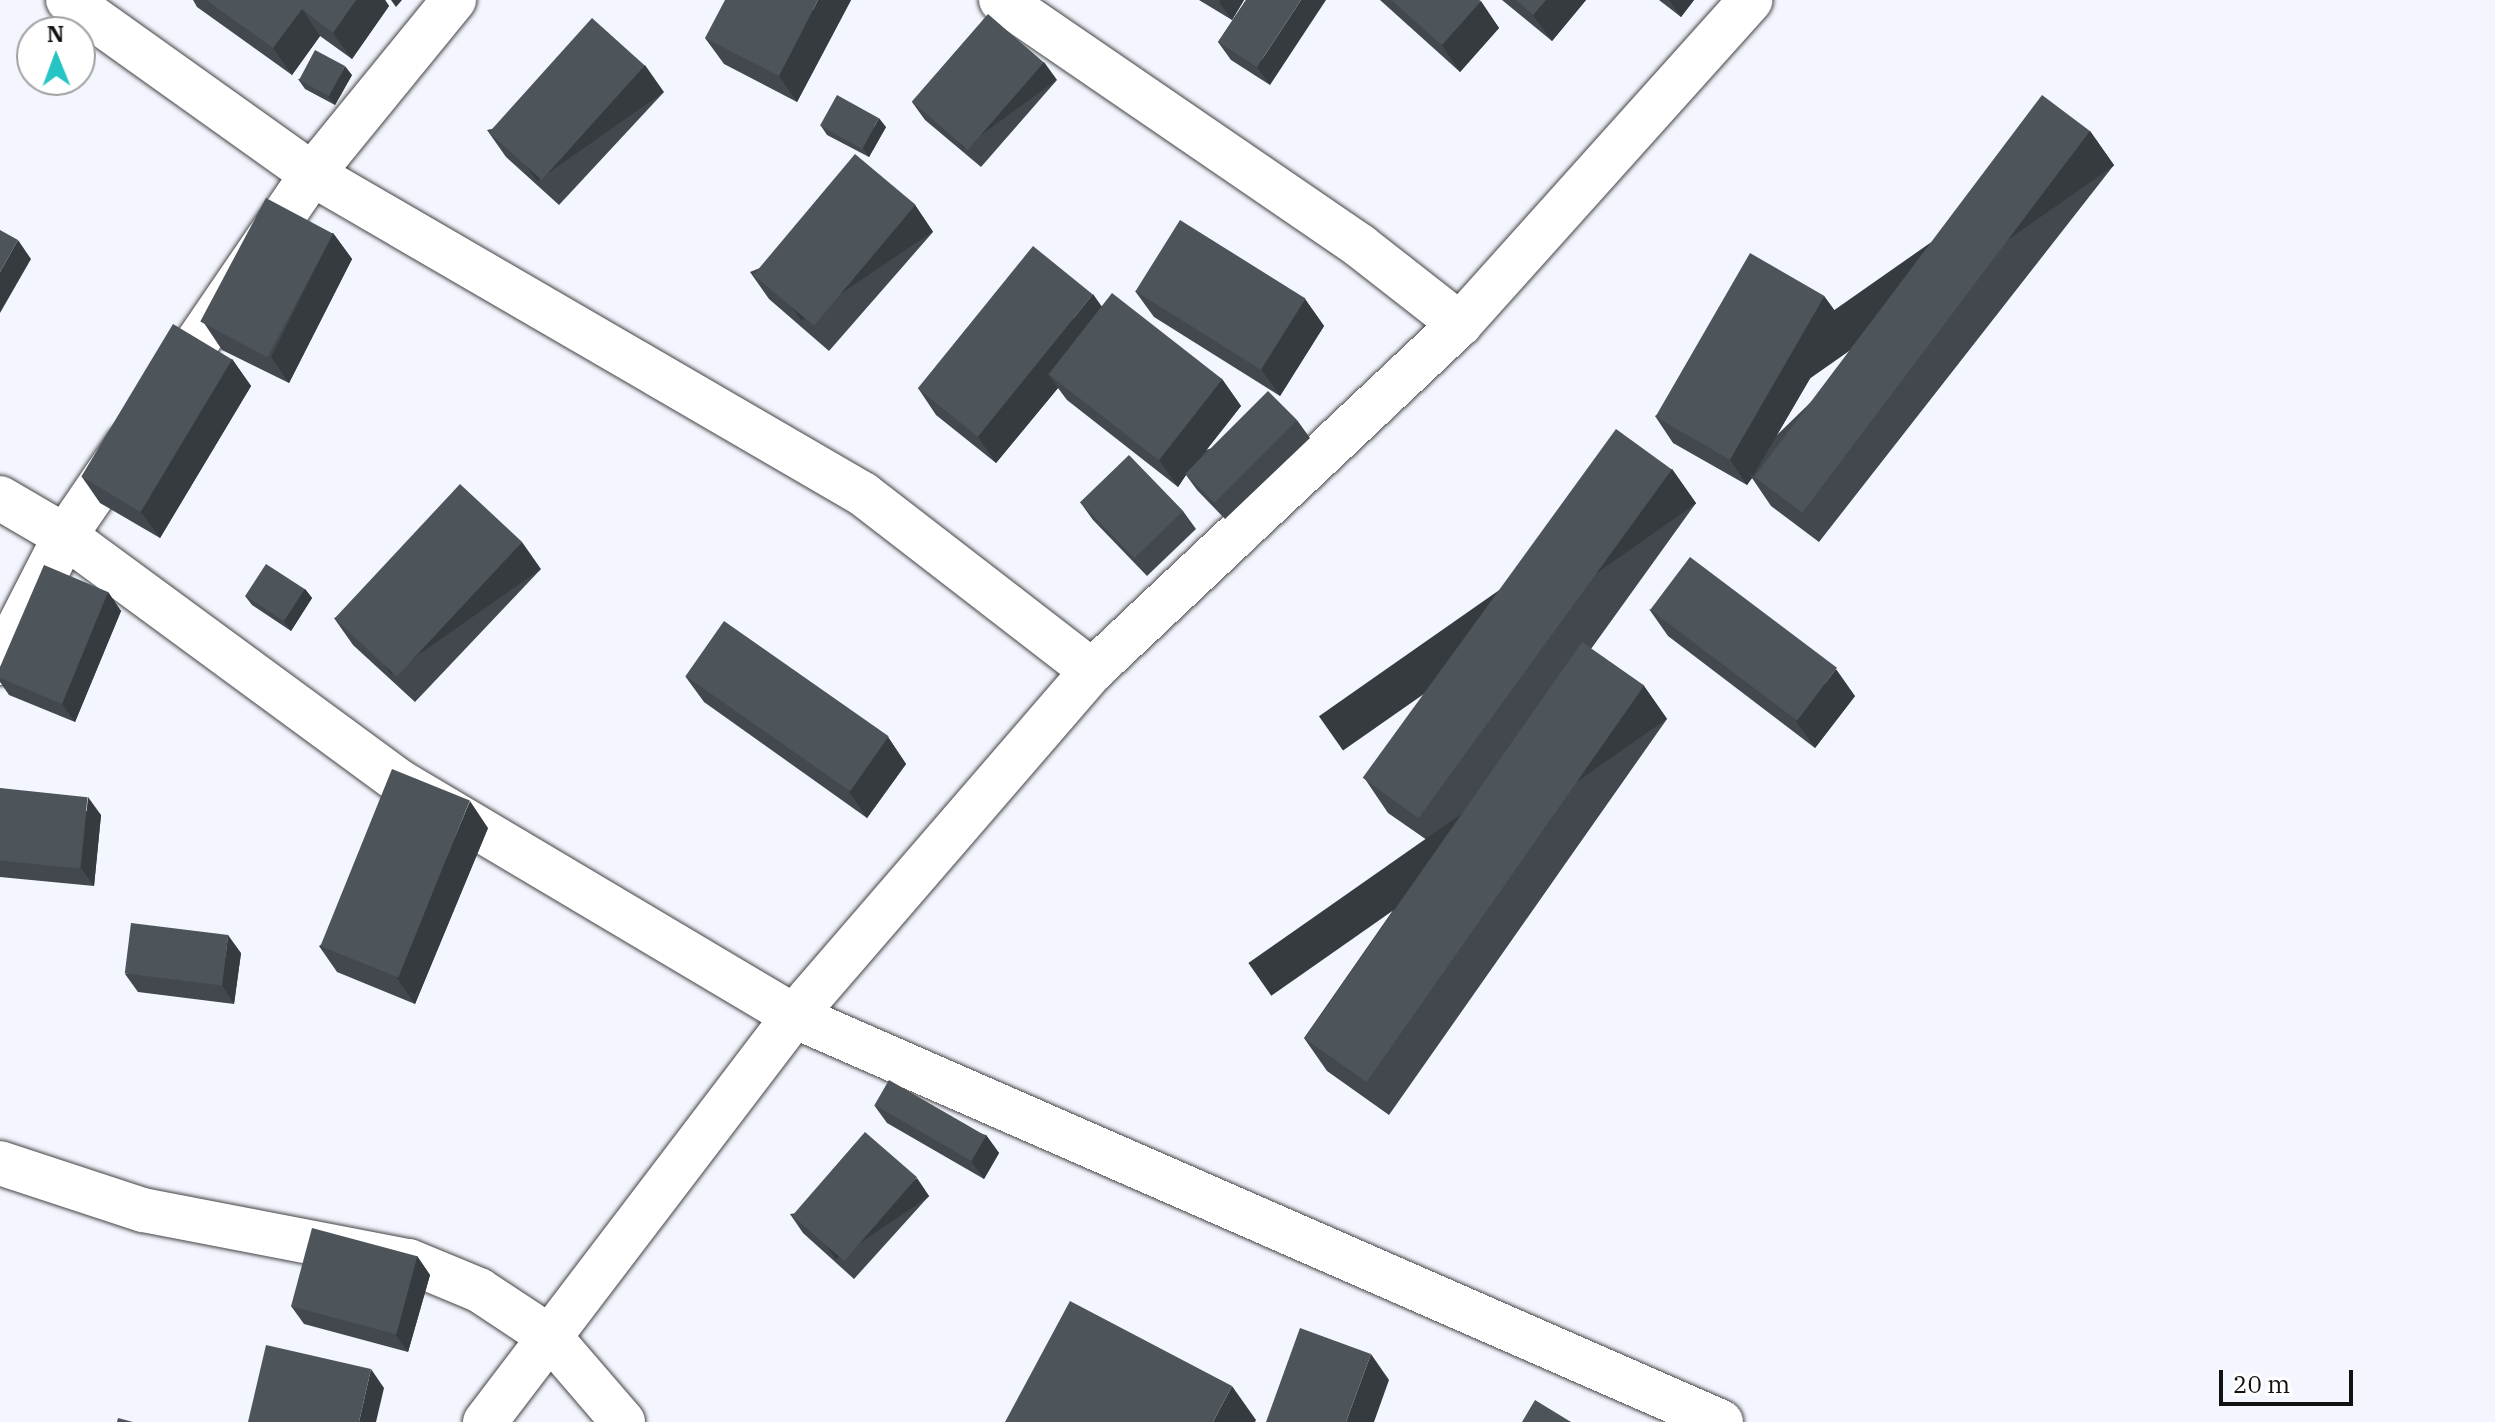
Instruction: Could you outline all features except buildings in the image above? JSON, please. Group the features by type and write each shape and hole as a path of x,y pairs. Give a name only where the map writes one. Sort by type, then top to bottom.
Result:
{"street":[{"path":"68,0 312,174 863,494 1092,671"},
{"path":"0,663 65,536 312,174 454,0"},
{"path":"1001,0 1360,246 1460,324"},
{"path":"485,1422 794,1016 1092,671 1460,324 1751,0"},
{"path":"0,498 65,536 400,782 794,1016 1721,1422"},
{"path":"0,1163 143,1210 409,1261 479,1290 550,1337 623,1422"}]}
